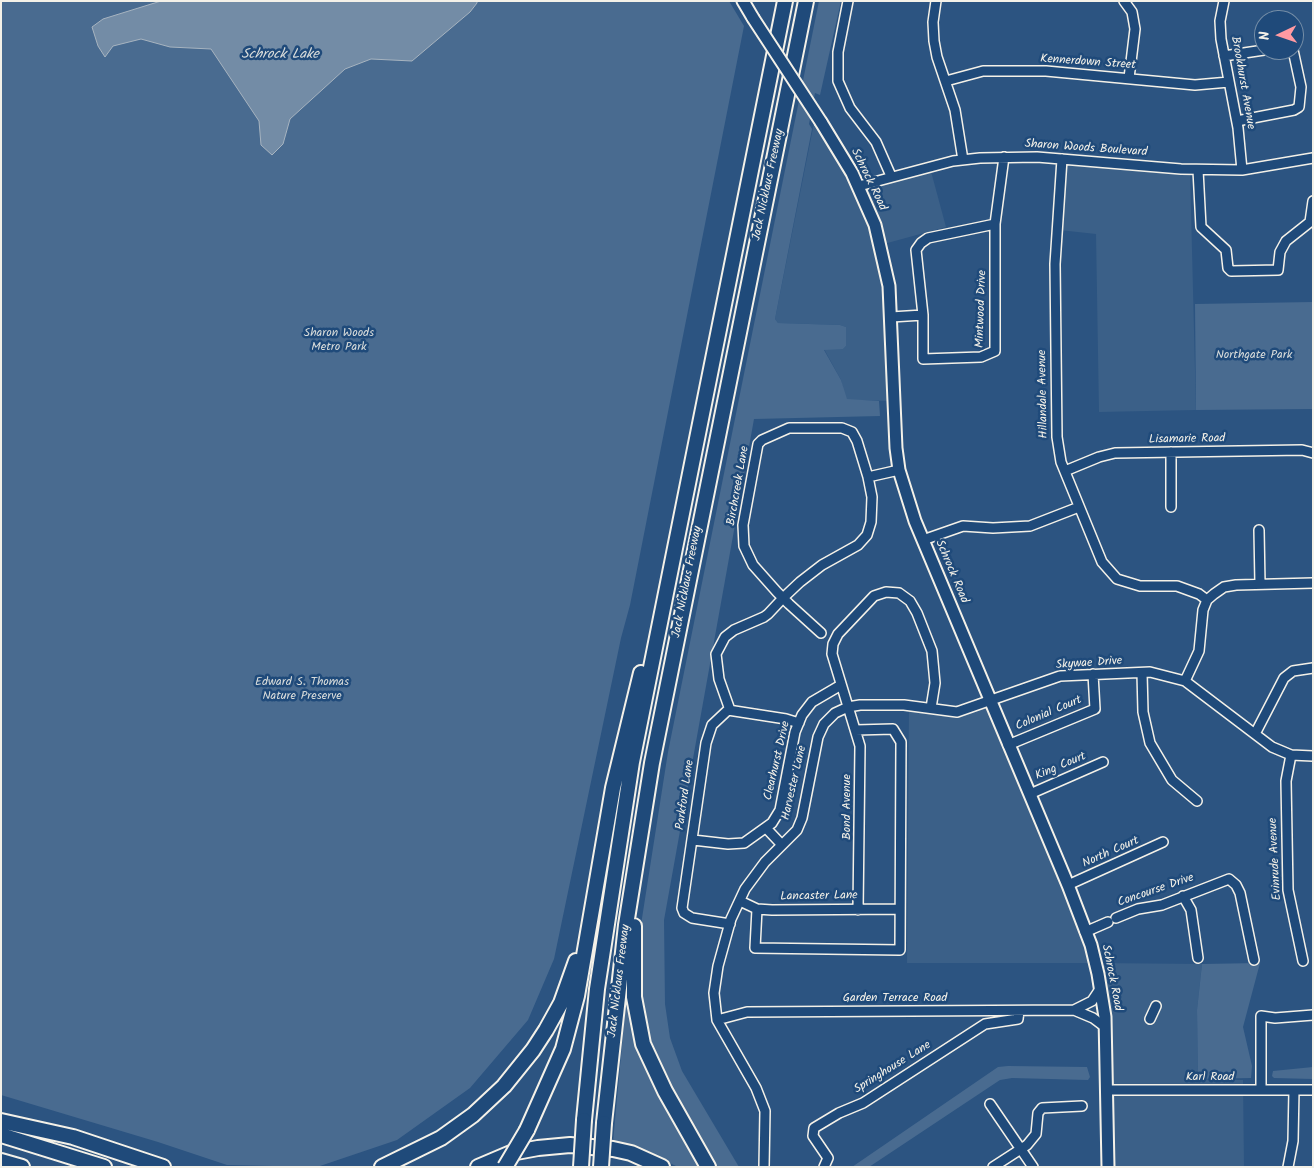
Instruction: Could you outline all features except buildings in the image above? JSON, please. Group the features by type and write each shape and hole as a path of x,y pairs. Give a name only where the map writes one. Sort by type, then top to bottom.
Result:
{"highway":[{"name":"Jack Nicklaus Freeway","path":"581,1167 597,989 621,824 785,1"},
{"name":"Jack Nicklaus Freeway","path":"601,1167 604,1123 626,926 648,786 806,1"},
{"path":"505,1167 527,1130 563,1048 577,996 613,788 624,738 671,569"},
{"path":"648,786 634,928 633,979 636,1012 643,1044 652,1066 708,1167"},
{"path":"382,1167 441,1138 473,1115 504,1086 533,1050 561,1003 571,977 594,898"},
{"path":"1,1121 74,1137 163,1167"},
{"path":"1,1135 104,1167"},
{"path":"478,1167 511,1153 570,1145 613,1149 631,1153 662,1167"},
{"path":"1,1161 22,1167"}],"main road":[{"name":"Schrock Road","path":"743,1 821,122 859,186 875,225 889,286 892,398 899,470 923,540 1086,932 1100,989 1105,1027 1108,1167"}],"street":[{"path":"848,1 838,52 838,81 850,108 876,142 891,176"},
{"path":"936,1 933,22 934,41 937,57 955,110 963,160"},
{"path":"1124,1 1132,12 1134,29 1129,78"},
{"name":"Brookhurst Avenue","path":"1224,1 1220,21 1224,56 1237,121 1242,170"},
{"path":"1224,56 1254,52"},
{"path":"1237,121 1294,110 1299,107 1301,87 1295,60"},
{"name":"Kennerdown Street","path":"946,80 983,71 1046,71 1195,85 1229,82"},
{"path":"891,317 923,315 916,250 920,243 928,238 995,224 1004,157"},
{"name":"Sharon Woods Boulevard","path":"859,186 891,176 963,160 1004,157 1062,159 1198,170 1242,170 1313,158"},
{"name":"Hillandale Avenue","path":"1062,159 1055,264 1057,437 1065,471 1102,562 1117,579 1140,586 1177,586 1199,594 1207,600"},
{"path":"1198,170 1201,227 1226,250 1228,268 1231,271 1278,270 1280,252 1286,241 1310,222 1313,201"},
{"name":"Mintwood Drive","path":"923,315 924,359 981,357 995,352 995,224"},
{"name":"Birchcreek Lane","path":"821,633 783,598 753,565 744,546 743,525 758,444 762,440 789,428 847,429 857,441 868,476"},
{"name":"Lisamarie Road","path":"1065,471 1099,457 1115,454 1302,450 1313,454"},
{"path":"1171,452 1171,507"},
{"path":"799,723 730,710 719,679 716,654 729,633 764,617 800,582 822,565 858,544 867,535 871,522 872,496 868,476 899,470"},
{"path":"923,540 963,526 993,528 1030,526 1079,507"},
{"path":"1259,530 1260,584"},
{"path":"1185,681 1199,651 1202,614 1207,600 1224,587 1260,584 1313,584"},
{"path":"848,707 832,654 833,644 838,634 874,596 886,592 899,593 910,601 917,613 932,651 935,683 931,708"},
{"path":"1255,734 1284,678 1293,671 1313,668"},
{"path":"1142,673 1144,720 1150,743 1172,780 1197,801"},
{"name":"Skywae Drive","path":"848,707 904,705 957,712 1060,676 1160,673 1185,681 1272,747 1291,755 1313,756"},
{"name":"Colonial Court","path":"1008,745 1095,708 1093,674"},
{"name":"Clearhurst Drive","path":"693,840 728,844 744,843 766,828 777,817 799,723 812,702 841,685"},
{"name":"Bond Avenue","path":"848,707 856,730 860,762 858,910"},
{"name":"Harvester Lane","path":"764,1167 766,1111 756,1088 717,1020 714,993 716,975 730,924 740,901 765,862 797,830 802,818 821,730 834,713 848,707"},
{"name":"Parkford Lane","path":"730,710 712,725 706,743 682,908 684,913 692,918 730,924"},
{"path":"757,909 755,948 900,950 901,742 893,730 856,730"},
{"name":"Evinrude Avenue","path":"1291,755 1286,781 1288,890 1302,960"},
{"name":"King Court","path":"1030,794 1102,762"},
{"path":"766,828 782,845"},
{"name":"North Court","path":"1068,886 1163,842"},
{"name":"Concourse Drive","path":"1086,932 1138,909 1162,905 1225,879 1232,882 1240,893 1254,960"},
{"path":"1183,896 1191,910 1198,958"},
{"name":"Lancaster Lane","path":"740,901 757,909 900,909"},
{"path":"1074,1010 1092,1001 1100,989"},
{"path":"1150,1019 1156,1006"},
{"name":"Garden Terrace Road","path":"717,1020 747,1012 1074,1010 1093,1018 1105,1027"},
{"name":"Springhouse Lane","path":"824,1167 828,1158 813,1136 814,1128 870,1099 985,1024 1018,1019 1019,1011"},
{"path":"1261,1090 1261,1016 1275,1018 1313,1015"},
{"name":"Karl Road","path":"1107,1090 1313,1090"},
{"path":"1288,1167 1293,1141 1294,1090"},
{"path":"990,1104 1033,1167"},
{"path":"994,1167 1021,1149 1038,1131 1038,1113 1042,1108 1082,1106"}],"shaded area":[{"path":"816,113 861,187 929,164 946,227 880,245 893,401 847,400 844,396 841,380 824,349 843,349 846,346 846,327 840,325 778,323 775,319"},
{"path":"1070,160 1190,170 1196,410 1099,412 1096,234 1059,230 1065,168"},
{"path":"989,702 1084,928 1093,963 907,963 909,705 954,711"},
{"path":"1093,963 1202,964 1197,1010 1198,1079 1243,1080 1244,1167 1105,1167 1103,1024"}],"green space":[{"name":"Sharon Woods Metro Park","path":"1,1 729,1 744,26 630,605 621,638 554,959 528,1020 470,1088 397,1140 317,1167 227,1165 158,1142 1,1095"},
{"path":"819,1 841,1 820,95 815,93 809,124 812,129 775,319 778,323 840,325 846,327 846,346 843,349 824,350 841,380 847,399 879,401 880,416 754,419 664,920 665,1004 670,1038 682,1071 739,1167 712,1167 655,1066 639,1009 640,931 668,752"},
{"name":"Northgate Park","path":"1313,302 1313,409 1196,410 1195,304"},
{"path":"1260,963 1243,1027 1252,1066 1251,1078 1198,1079 1197,1010 1202,964"},
{"path":"627,991 631,1008 702,1167 678,1167 645,1151 613,1142"},
{"path":"998,1067 1087,1067 1090,1077 1088,1080 1012,1078 1000,1080 869,1167 852,1167"},
{"path":"1313,1067 1313,1079 1274,1078 1272,1076 1273,1071"}],"water":[{"name":"Schrock Lake","path":"161,1 477,1 477,3 470,12 412,61 371,59 345,69 290,119 283,144 272,155 261,145 259,121 211,49 170,47 141,39 113,46 105,57 98,46 92,27 103,19"}],"park label":[{"name":"Edward S. Thomas Nature Preserve","path":"302,690"}]}
